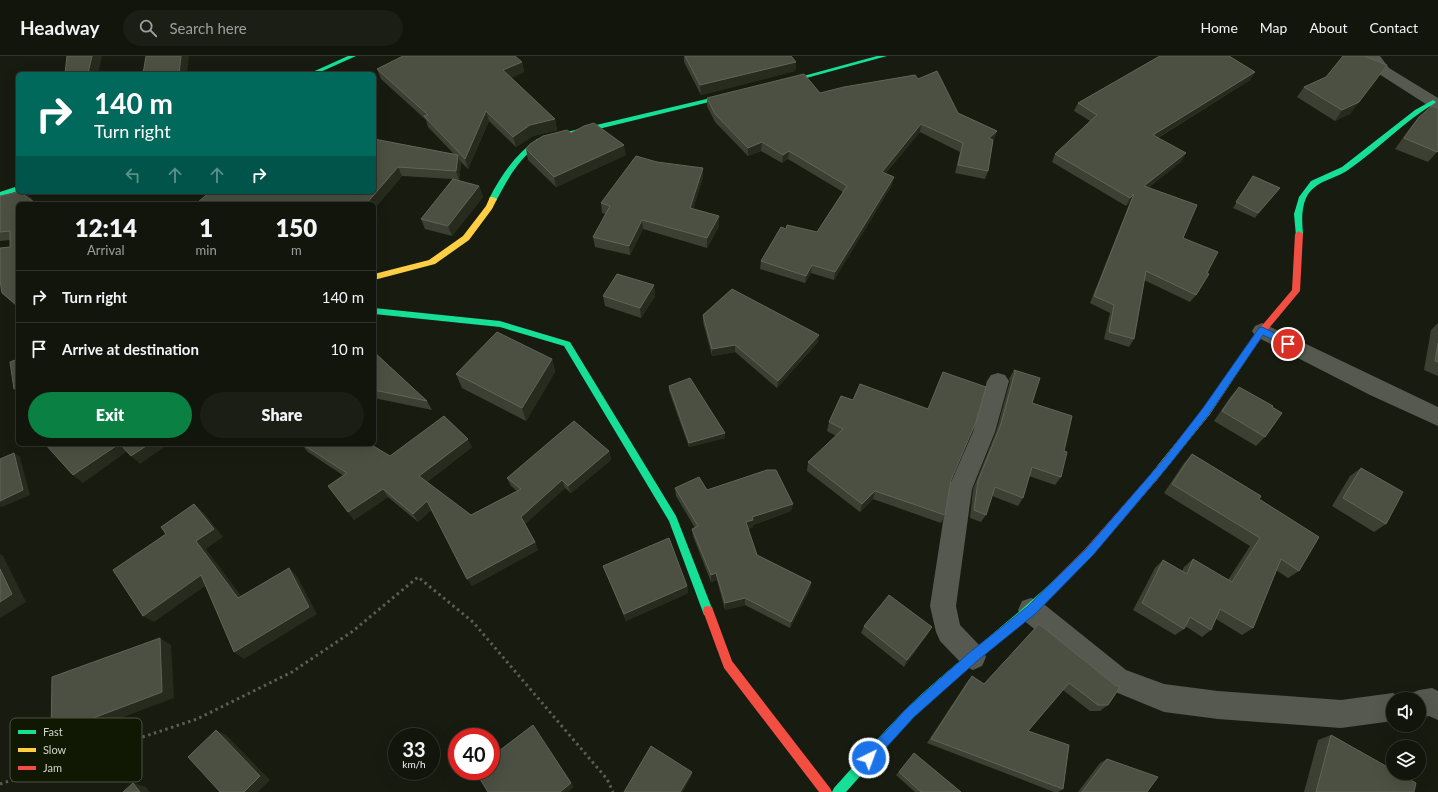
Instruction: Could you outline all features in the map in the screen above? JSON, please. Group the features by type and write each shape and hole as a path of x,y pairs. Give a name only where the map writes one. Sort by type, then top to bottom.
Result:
{"street":[{"path":"316,72 353,56"},
{"path":"770,85 884,56"},
{"path":"1372,56 1384,71 1436,104"},
{"path":"376,276 432,262 466,238 489,207 503,178 525,150 539,141 747,91"},
{"path":"838,792 910,713 973,657 1031,610 1090,552 1166,463 1206,411 1262,331 1296,291 1299,250 1298,214 1303,197 1314,183 1345,169 1417,111 1436,104"},
{"path":"0,195 16,189"},
{"path":"376,311 500,324 567,344 673,519 728,664 826,792"},
{"path":"1262,331 1438,417"},
{"path":"973,657 949,632 943,606 960,489 984,432 998,381"},
{"path":"1031,610 1117,680 1164,698 1218,705 1341,714 1386,708"}],"path":[{"path":"142,737 197,719 292,672 353,630 418,577 473,622 607,779 613,792"},
{"path":"0,784 10,781"}],"building":[{"path":"67,56 92,56 88,72 65,72"},
{"path":"146,56 181,56 179,72 143,72"},
{"path":"403,56 515,56 522,62 503,70 555,119 530,125 513,137 486,111 465,159 424,116 428,115 377,69"},
{"path":"685,56 791,56 796,62 700,85"},
{"path":"1160,56 1229,56 1255,72 1153,135 1186,153 1144,186 1197,205 1183,238 1218,252 1207,273 1209,274 1196,295 1146,271 1134,339 1109,332 1114,305 1094,296 1134,194 1130,198 1055,154 1097,115 1078,103"},
{"path":"1343,56 1364,56 1387,65 1359,102 1342,110 1304,87 1326,77"},
{"path":"937,71 958,113 997,131 989,138 993,140 988,171 958,165 963,143 921,124 882,172 894,177 835,272 812,265 806,276 761,261 781,227 786,229 787,225 817,232 847,186 789,151 783,155 762,142 748,148 715,114 707,98 804,74 820,93 844,87 915,75 918,79"},
{"path":"1432,106 1438,108 1437,152 1404,138 1419,117"},
{"path":"594,123 624,145 554,177 526,149 530,144 543,136 567,130 571,133 584,126"},
{"path":"376,139 458,155 456,171 398,167 376,192"},
{"path":"636,156 657,162 703,168 690,208 719,216 707,238 642,220 629,246 593,237 610,206 601,203"},
{"path":"1253,176 1280,188 1258,213 1236,202"},
{"path":"453,179 479,186 448,226 421,219"},
{"path":"16,192 16,194 24,194 34,202 16,202 16,304 2,293 0,280 0,248 10,247 10,231 0,232 0,196"},
{"path":"208,194 375,194 368,202 198,202"},
{"path":"617,274 654,285 640,308 603,296"},
{"path":"732,289 819,335 778,381 735,345 712,349 703,315"},
{"path":"497,332 552,359 522,408 456,374"},
{"path":"1438,343 1438,362 1435,361"},
{"path":"376,354 427,401 376,390"},
{"path":"16,360 16,388 14,389 10,362"},
{"path":"1014,370 1040,378 1032,403 1072,416 1064,451 1067,452 1061,477 1032,467 1023,498 995,487 986,515 974,510 978,481 1001,424 1015,372"},
{"path":"943,372 986,387 976,422 951,480 945,515 875,491 862,504 808,462 843,429 829,422 841,396 853,400 860,384 928,409"},
{"path":"690,378 725,433 689,443 669,386"},
{"path":"1239,387 1273,406 1272,407 1282,413 1265,437 1222,411"},
{"path":"444,416 468,439 419,476 471,515 521,489 507,478 574,421 609,451 568,486 562,480 521,517 535,542 467,579 427,501 413,514 383,489 348,512 328,486 347,473 305,446 373,446 390,456"},
{"path":"47,446 116,446 73,475"},
{"path":"122,446 146,446 131,456"},
{"path":"14,453 23,490 0,501 0,459"},
{"path":"1192,454 1261,496 1259,499 1319,537 1299,571 1281,559 1253,628 1220,609 1211,630 1190,617 1184,629 1142,603 1163,560 1187,574 1193,559 1232,582 1260,538 1172,484"},
{"path":"1361,468 1403,492 1386,524 1343,498"},
{"path":"767,470 776,470 793,504 752,517 753,520 746,522 757,555 811,582 791,622 745,598 725,603 716,573 711,575 692,529 698,526 675,488 699,477 707,490"},
{"path":"194,504 214,529 196,541 238,598 289,568 309,607 234,652 201,575 143,616 113,570 166,534 161,527"},
{"path":"669,538 687,586 624,614 603,566"},
{"path":"0,569 12,594 0,602"},
{"path":"889,595 932,627 907,660 864,626"},
{"path":"1039,624 1115,685 1120,687 1108,705 1098,705 1069,683 1028,731 1069,745 1063,789 931,739 972,676 984,684"},
{"path":"160,638 162,692 93,718 51,718 52,677"},
{"path":"533,725 571,783 560,792 488,792 481,780 500,780 500,750"},
{"path":"216,730 260,776 244,792 220,792 188,757"},
{"path":"1331,735 1386,766 1386,780 1411,780 1416,783 1414,792 1316,792"},
{"path":"651,746 692,772 680,792 624,792"},
{"path":"914,753 961,792 921,792 899,772"},
{"path":"1107,759 1158,777 1147,792 1082,792"},
{"path":"133,783 140,792 123,792"}],"traffic: fast":[{"path":"316,72 353,56"},
{"path":"777,84 884,56"},
{"path":"493,199 512,166 524,153 539,141 736,94"},
{"path":"1299,234 1298,214 1303,197 1314,183 1345,169 1417,111 1433,102"},
{"path":"0,195 16,189"},
{"path":"376,311 500,324 567,344 673,519 708,611"},
{"path":"838,792 910,713 1057,584"}],"traffic: slow":[{"path":"376,276 432,262 466,238 489,207 493,199"},
{"path":"1153,478 1207,411 1247,352"}],"traffic: jam":[{"path":"1247,352 1262,331 1296,291 1299,234"},
{"path":"1057,584 1089,552 1153,478"},
{"path":"708,611 728,664 826,792"}],"route":[{"path":"869,758 910,713 973,657 1031,610 1090,552 1166,463 1206,411 1262,331 1288,344"}]}
